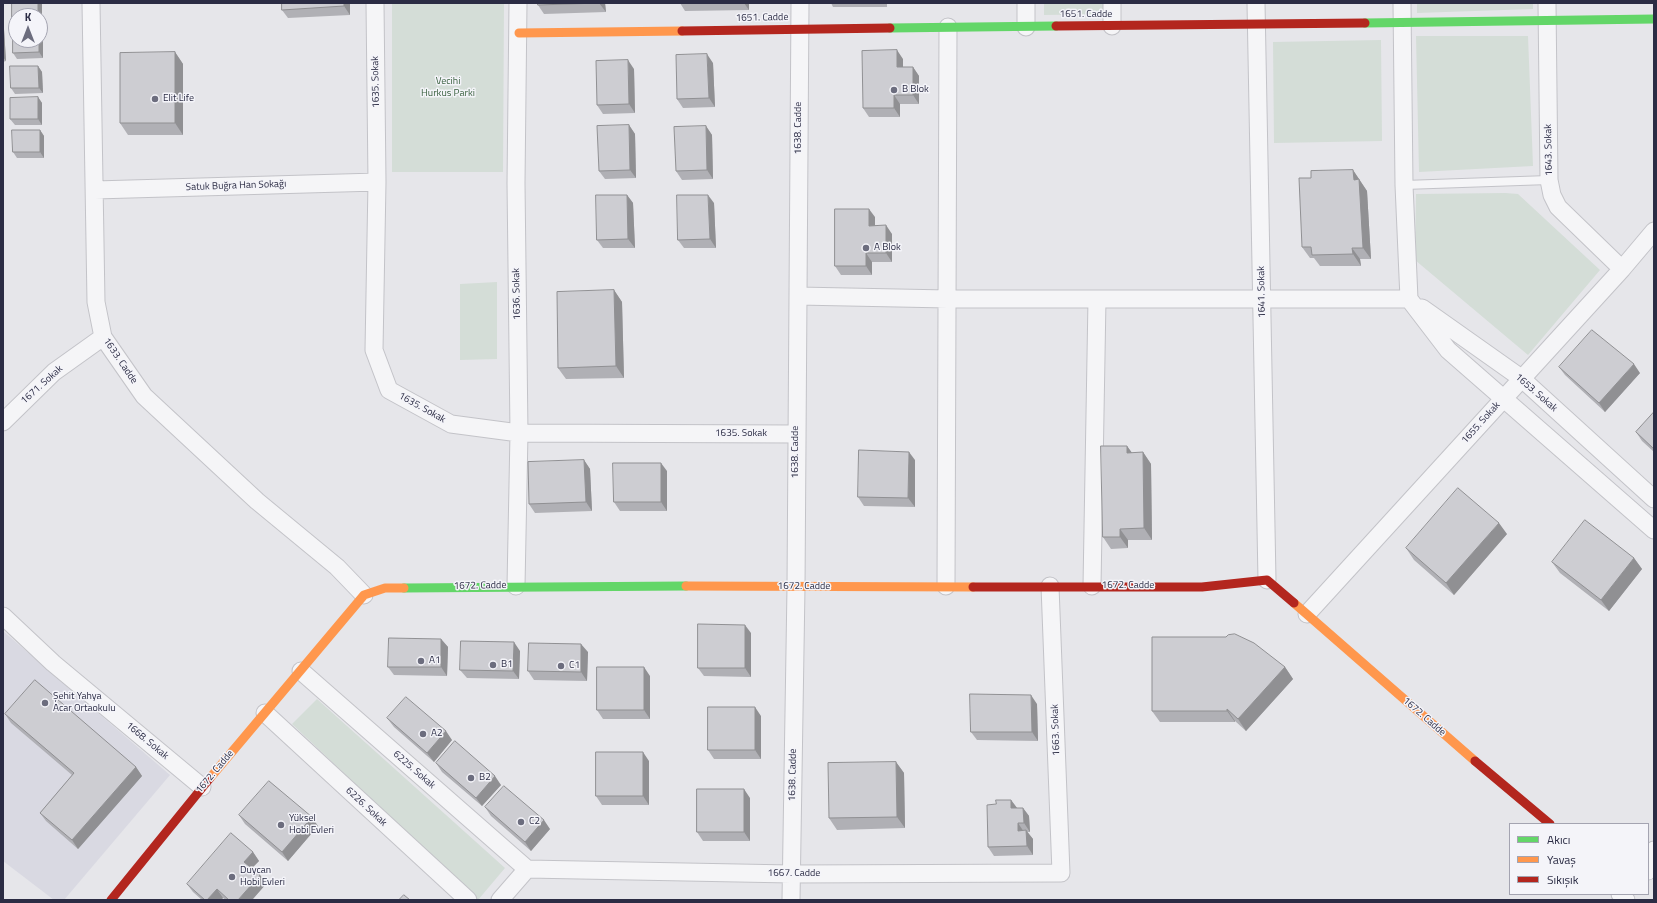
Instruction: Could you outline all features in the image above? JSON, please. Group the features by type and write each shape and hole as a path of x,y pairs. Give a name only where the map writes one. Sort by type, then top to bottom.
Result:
{"street":[{"name":"1633. Cadde","path":"91,3 96,302 103,337 144,396 257,501 337,567 364,595"},
{"name":"1635. Sokak","path":"375,3 377,182 374,350 389,390 451,424 519,434 796,434"},
{"name":"1636. Sokak","path":"516,586 519,434 516,183 518,3"},
{"name":"1638. Cadde","path":"791,900 796,587 800,3"},
{"path":"1026,3 1026,27"},
{"path":"1112,3 1112,26"},
{"name":"1641. Sokak","path":"1256,3 1267,580"},
{"path":"1402,3 1404,185 1409,299 1448,350 1654,530"},
{"name":"1643. Sokak","path":"1547,3 1549,180 1552,195 1558,208 1622,269"},
{"name":"1651. Cadde","path":"518,33 800,28 1256,25 1654,19"},
{"path":"946,586 948,27"},
{"name":"Satuk Buğra Han Sokağı","path":"95,190 377,182"},
{"name":"1655. Sokak","path":"1307,614 1622,269 1654,231"},
{"path":"798,296 948,299 1409,299"},
{"path":"1092,586 1097,299"},
{"name":"1653. Sokak","path":"1409,299 1521,378 1654,499"},
{"name":"1671. Sokak","path":"3,422 54,372 103,337"},
{"name":"1672. Cadde","path":"111,900 202,787 364,595 385,588 516,586 1202,586 1267,580 1352,652 1420,714 1549,823"},
{"name":"1663. Sokak","path":"1050,586 1061,873"},
{"name":"1668. Sokak","path":"3,616 53,663 202,787"},
{"name":"6225. Sokak","path":"301,670 527,868"},
{"name":"6226. Sokak","path":"265,713 468,900"},
{"path":"1651,869 1652,852 1654,850"},
{"path":"500,900 527,868"},
{"name":"1667. Cadde","path":"527,868 791,874 1061,873"}],"lane":[{"path":"1404,185 1549,180"}],"shaded area":[{"name":"Şehit Yahya Acar Ortaokulu","path":"3,631 170,775 64,900 54,900 3,861"}],"green space":[{"name":"Vecihi Hurkus Parki","path":"392,3 504,3 503,172 392,172"},
{"path":"1044,3 1112,3 1112,14 1044,15"},
{"path":"1417,3 1533,3 1533,9 1417,13"},
{"path":"1416,36 1528,36 1533,166 1419,172"},
{"path":"1381,40 1382,141 1274,143 1273,42"},
{"path":"1416,194 1518,194 1600,270 1528,355 1415,260"},
{"path":"497,282 497,359 460,360 460,284"},
{"path":"317,699 505,868 478,900 292,724"}],"building":[{"path":"12,3 38,3 38,8 12,8"},
{"path":"282,3 344,3 344,6 282,10"},
{"path":"538,3 599,3 538,5"},
{"path":"13,48 39,48 39,52 13,53"},
{"name":"B Blok","path":"897,50 897,67 913,67 913,95 894,95 894,108 863,108 862,51"},
{"name":"Elit Life","path":"175,52 175,123 120,123 120,53"},
{"path":"707,54 709,98 677,99 676,55"},
{"path":"628,60 629,104 597,105 596,61"},
{"path":"10,66 38,66 39,88 11,88"},
{"path":"38,97 38,119 10,119 10,98"},
{"path":"629,125 630,170 599,171 597,126"},
{"path":"706,126 707,170 676,171 674,127"},
{"path":"12,130 40,130 40,152 13,152"},
{"path":"1353,170 1354,180 1359,179 1363,248 1352,248 1353,254 1312,255 1311,247 1302,247 1299,178 1311,178 1311,171"},
{"path":"596,195 627,195 628,239 597,240"},
{"path":"677,195 708,195 710,239 678,240"},
{"name":"A Blok","path":"835,209 869,209 869,226 886,225 886,253 866,253 866,266 835,266"},
{"path":"614,290 616,366 558,368 557,292"},
{"path":"1592,330 1634,364 1599,403 1559,367"},
{"path":"1654,412 1654,449 1636,432"},
{"path":"1101,446 1127,446 1127,453 1143,452 1144,528 1120,529 1120,537 1103,537"},
{"path":"859,450 909,452 908,498 858,497"},
{"path":"584,460 586,502 529,504 528,462"},
{"path":"613,463 661,463 661,502 614,502"},
{"path":"1458,488 1499,523 1446,583 1406,548"},
{"path":"1585,520 1634,558 1601,600 1552,562"},
{"path":"698,624 745,625 745,668 698,668"},
{"path":"1235,634 1254,643 1285,667 1238,719 1227,709 1227,711 1152,711 1152,637 1226,637 1228,635"},
{"name":"A1","path":"389,638 441,639 441,667 388,667"},
{"name":"B1","path":"461,641 514,642 513,671 460,670"},
{"path":"529,643 581,644 581,672 528,671"},
{"path":"597,667 644,667 644,710 597,710"},
{"path":"35,680 136,767 72,840 40,813 74,773 5,714"},
{"path":"970,694 1031,695 1032,732 971,732"},
{"name":"A2","path":"406,697 446,731 427,753 387,718"},
{"path":"708,707 755,707 755,750 708,750"},
{"name":"B2","path":"455,741 495,776 476,798 436,763"},
{"path":"596,752 643,752 643,796 596,796"},
{"path":"896,762 897,817 829,818 828,763"},
{"name":"Yüksel Hobi Evleri","path":"269,781 312,817 282,852 239,815"},
{"name":"C2","path":"504,786 544,820 525,842 485,807"},
{"path":"697,789 744,789 744,832 697,832"},
{"path":"996,800 1011,800 1011,808 1023,808 1024,823 1018,823 1018,831 1026,830 1027,846 988,847 987,805 996,804"},
{"name":"Duycan Hobi Evleri","path":"231,833 253,852 244,862 260,875 238,900 229,900 217,889 207,900 205,900 187,884"},
{"path":"404,895 410,900 399,900"}],"traffic: fast":[{"path":"1365,23 1654,19"},
{"path":"890,28 1056,26"},
{"path":"404,588 686,586"}],"traffic: slow":[{"path":"519,33 682,31"},
{"path":"686,586 973,587"},
{"path":"210,778 364,595 385,588 404,588"},
{"path":"1294,603 1475,761"}],"traffic: jam":[{"path":"1056,26 1365,23"},
{"path":"682,31 890,28"},
{"path":"973,587 1202,587 1267,580 1294,603"},
{"path":"1475,761 1549,823"},
{"path":"111,900 210,778"}],"place":[{"name":"B Blok","path":"894,90"},
{"name":"Elit Life","path":"155,99"},
{"name":"A Blok","path":"866,248"},
{"name":"A1","path":"421,661"},
{"name":"B1","path":"493,665"},
{"name":"C1","path":"561,666"},
{"name":"Şehit Yahya Acar Ortaokulu","path":"45,703"},
{"name":"A2","path":"423,734"},
{"name":"B2","path":"471,778"},
{"name":"C2","path":"521,822"},
{"name":"Yüksel Hobi Evleri","path":"281,825"},
{"name":"Duycan Hobi Evleri","path":"232,877"}]}
